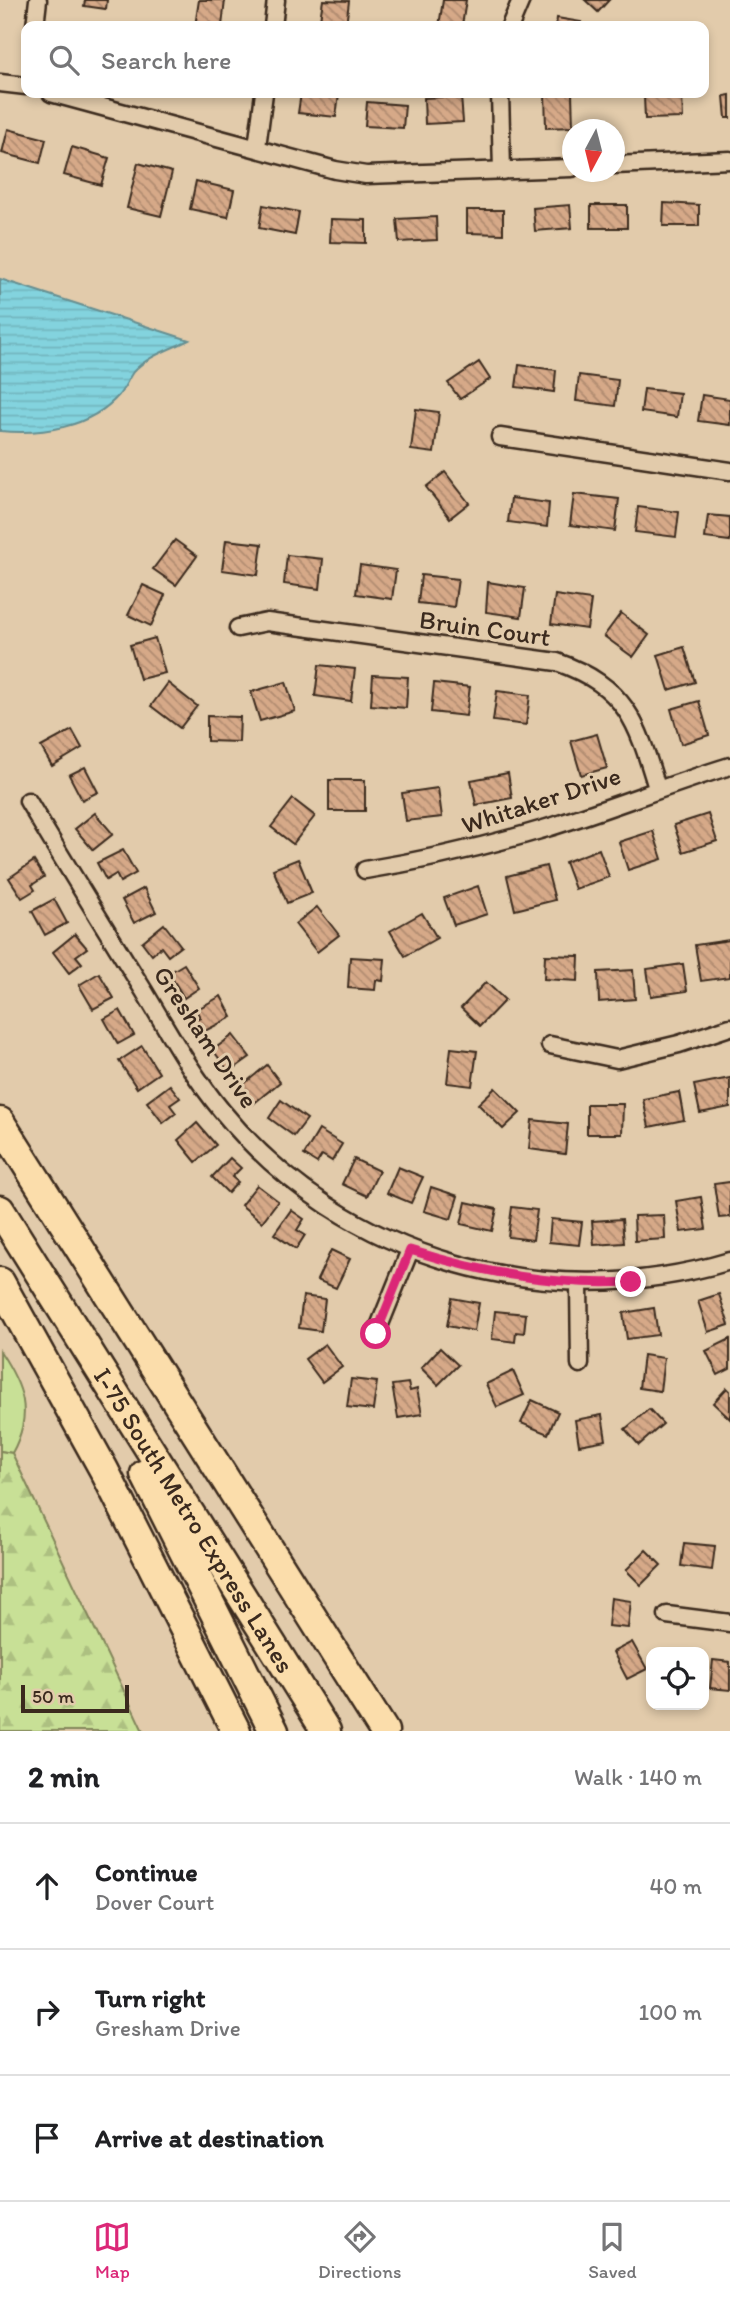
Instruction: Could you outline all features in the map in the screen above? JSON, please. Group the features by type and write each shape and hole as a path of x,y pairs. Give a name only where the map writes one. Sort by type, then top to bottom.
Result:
{"highway":[{"path":"0,1122 384,1731"},
{"name":"I-75 South Metro Express Lanes","path":"0,1210 60,1310 326,1731"},
{"path":"0,1282 104,1470 236,1731"},
{"name":"I-75 South Metro Express Lanes","path":"60,1310 274,1731"}],"street":[{"path":"36,21 38,0"},
{"path":"274,21 276,0"},
{"path":"512,21 521,0"},
{"path":"0,83 21,85"},
{"path":"70,98 335,170 366,175 562,168"},
{"path":"257,147 263,98"},
{"path":"500,98 502,171"},
{"path":"625,165 730,160"},
{"path":"500,437 730,471"},
{"name":"Bruin Court","path":"238,628 267,622 557,662 581,671 611,692 639,729 657,788"},
{"name":"Whitaker Drive","path":"365,870 486,845 550,827 657,788 730,766"},
{"name":"Gresham Drive","path":"28,801 166,1028 222,1111 303,1187 368,1231 410,1250 472,1269 526,1279 579,1284 663,1278 730,1261"},
{"path":"550,1045 617,1059 679,1044 730,1027"},
{"path":"376,1334 410,1250"},
{"path":"579,1284 580,1364"},
{"path":"667,1615 730,1623"}],"green space":[{"path":"0,1351 15,1376 23,1400 23,1425 12,1453 0,1451"},
{"path":"0,1451 12,1453 143,1731 0,1731"}],"water":[{"path":"0,279 189,340 139,366 119,395 94,415 64,427 48,430 0,431"}],"building":[{"path":"85,0 107,0 106,9 84,6"},
{"path":"199,0 225,0 223,21 196,21"},
{"path":"323,0 349,1 347,21 320,21"},
{"path":"443,0 466,0 463,21 440,21"},
{"path":"585,0 609,0 598,12"},
{"path":"730,95 730,118 726,118 724,96"},
{"path":"300,98 338,98 336,117 298,113"},
{"path":"424,98 461,98 463,122 425,124"},
{"path":"545,98 572,98 573,119 562,119 562,127 546,128"},
{"path":"644,98 682,98 683,118 645,119"},
{"path":"367,102 405,105 403,128 365,126"},
{"path":"8,129 46,139 40,163 2,153"},
{"path":"72,147 109,158 101,185 64,175"},
{"path":"138,163 172,172 161,216 127,208"},
{"path":"196,181 234,190 228,217 190,209"},
{"path":"664,203 699,205 699,226 663,226"},
{"path":"263,205 299,212 295,235 259,228"},
{"path":"570,205 572,228 535,231 533,208"},
{"path":"591,205 627,205 627,228 591,228"},
{"path":"467,210 503,210 503,234 467,233"},
{"path":"436,217 437,240 399,242 397,219"},
{"path":"331,219 366,220 366,243 330,242"},
{"path":"479,362 490,379 460,399 448,383"},
{"path":"519,365 556,370 554,392 516,387"},
{"path":"579,375 618,380 615,406 576,401"},
{"path":"644,389 680,393 677,417 641,412"},
{"path":"702,395 730,399 730,425 698,421"},
{"path":"416,409 439,412 434,453 411,450"},
{"path":"445,472 469,503 450,518 426,487"},
{"path":"574,494 619,499 615,531 570,525"},
{"path":"511,498 549,503 547,527 508,522"},
{"path":"638,507 679,512 676,537 635,532"},
{"path":"708,515 730,517 730,541 705,538"},
{"path":"175,540 197,556 176,585 153,569"},
{"path":"226,540 262,544 258,575 222,570"},
{"path":"287,555 323,559 320,589 284,584"},
{"path":"360,565 396,570 392,599 356,594"},
{"path":"421,575 458,579 454,607 418,603"},
{"path":"488,582 525,588 521,617 486,612"},
{"path":"143,585 165,595 151,626 128,615"},
{"path":"555,595 591,600 587,629 551,624"},
{"path":"621,613 649,635 633,657 604,636"},
{"path":"155,638 165,673 140,679 130,645"},
{"path":"684,647 695,682 669,690 658,655"},
{"path":"319,665 355,669 351,701 315,696"},
{"path":"373,675 408,677 406,708 371,705"},
{"path":"286,682 295,711 260,721 251,692"},
{"path":"168,683 197,706 180,728 151,706"},
{"path":"434,683 470,687 466,716 431,712"},
{"path":"497,691 530,695 526,725 493,721"},
{"path":"699,701 709,735 681,744 671,709"},
{"path":"207,716 240,717 239,742 207,741"},
{"path":"72,730 82,748 52,766 41,747"},
{"path":"597,734 607,768 581,775 571,741"},
{"path":"85,767 98,792 82,800 69,775"},
{"path":"508,773 512,798 476,805 471,780"},
{"path":"329,780 365,780 365,811 329,811"},
{"path":"438,788 442,817 406,821 402,793"},
{"path":"293,799 315,816 293,844 271,827"},
{"path":"95,813 113,834 93,850 75,829"},
{"path":"708,814 717,841 683,852 674,825"},
{"path":"653,831 662,859 628,870 619,842"},
{"path":"599,849 609,877 575,889 565,862"},
{"path":"123,850 136,873 120,882 116,874 106,880 97,863"},
{"path":"298,859 312,893 287,903 273,869"},
{"path":"34,861 44,877 32,885 35,890 22,898 9,878"},
{"path":"546,866 555,900 515,910 507,876"},
{"path":"478,886 487,914 454,925 444,898"},
{"path":"144,888 156,912 134,923 122,900"},
{"path":"54,899 67,923 45,935 32,911"},
{"path":"317,907 339,935 317,952 295,924"},
{"path":"422,913 437,938 405,956 390,931"},
{"path":"164,924 181,946 168,956 161,947 152,955 142,942"},
{"path":"75,934 87,948 76,956 82,963 69,973 53,952"},
{"path":"730,940 730,977 701,981 695,945"},
{"path":"545,955 579,956 578,981 544,979"},
{"path":"350,957 385,959 383,981 376,980 375,990 348,988"},
{"path":"184,964 199,988 184,998 169,973"},
{"path":"683,964 687,991 651,996 647,969"},
{"path":"633,970 635,999 599,1002 598,972"},
{"path":"99,973 114,998 93,1009 79,985"},
{"path":"486,982 505,1000 480,1026 461,1008"},
{"path":"221,996 232,1017 201,1033 194,1020 200,1017 196,1010"},
{"path":"120,1010 134,1035 118,1044 104,1019"},
{"path":"233,1035 250,1057 229,1072 213,1050"},
{"path":"142,1046 159,1073 137,1088 119,1061"},
{"path":"451,1048 477,1051 472,1086 447,1083"},
{"path":"267,1065 280,1082 253,1104 239,1088"},
{"path":"730,1078 730,1107 700,1113 694,1085"},
{"path":"170,1085 180,1098 170,1105 176,1113 163,1123 147,1102"},
{"path":"495,1088 520,1113 503,1129 478,1104"},
{"path":"679,1092 684,1120 649,1127 643,1099"},
{"path":"281,1100 307,1119 294,1136 269,1118"},
{"path":"587,1104 623,1104 622,1134 587,1134"},
{"path":"532,1120 568,1124 565,1154 529,1149"},
{"path":"197,1123 216,1145 196,1162 178,1140"},
{"path":"319,1130 342,1144 332,1161 322,1155 317,1163 304,1155"},
{"path":"230,1158 241,1168 232,1177 238,1182 228,1193 212,1177"},
{"path":"354,1159 379,1171 367,1196 342,1184"},
{"path":"398,1167 423,1177 411,1203 387,1193"},
{"path":"730,1182 730,1217 719,1218 714,1184"},
{"path":"257,1185 278,1201 262,1222 241,1205"},
{"path":"431,1187 458,1196 451,1219 424,1211"},
{"path":"701,1197 706,1229 681,1232 676,1201"},
{"path":"466,1202 497,1209 492,1231 461,1224"},
{"path":"512,1207 537,1210 533,1240 508,1237"},
{"path":"291,1210 304,1219 297,1230 305,1235 296,1249 274,1234"},
{"path":"664,1215 665,1239 635,1241 634,1216"},
{"path":"551,1219 582,1222 579,1245 549,1242"},
{"path":"622,1219 624,1243 594,1245 592,1221"},
{"path":"331,1250 350,1259 336,1288 317,1280"},
{"path":"719,1294 729,1325 708,1332 698,1301"},
{"path":"303,1296 325,1299 321,1331 299,1328"},
{"path":"452,1298 479,1303 474,1331 447,1326"},
{"path":"654,1308 658,1335 627,1339 623,1313"},
{"path":"495,1311 526,1314 524,1333 516,1332 515,1342 492,1339"},
{"path":"730,1339 730,1369 718,1375 706,1351"},
{"path":"325,1344 342,1367 322,1382 305,1359"},
{"path":"440,1348 458,1365 438,1385 421,1368"},
{"path":"643,1355 664,1358 660,1391 639,1388"},
{"path":"513,1371 524,1395 497,1407 486,1384"},
{"path":"351,1379 377,1382 373,1410 347,1407"},
{"path":"408,1383 410,1391 417,1389 422,1414 398,1418 392,1385"},
{"path":"727,1388 730,1391 730,1419 713,1403"},
{"path":"532,1400 558,1412 548,1434 521,1423"},
{"path":"649,1409 663,1424 639,1445 625,1429"},
{"path":"602,1415 606,1440 579,1445 575,1420"},
{"path":"684,1543 715,1546 712,1570 681,1566"},
{"path":"646,1550 661,1565 641,1585 626,1570"},
{"path":"611,1598 631,1601 628,1628 608,1626"},
{"path":"632,1642 646,1670 627,1679 613,1652"},
{"path":"713,1660 730,1662 730,1690 710,1688"}],"route":[{"path":"376,1334 410,1250 472,1269 526,1279 579,1284 631,1282"}]}
